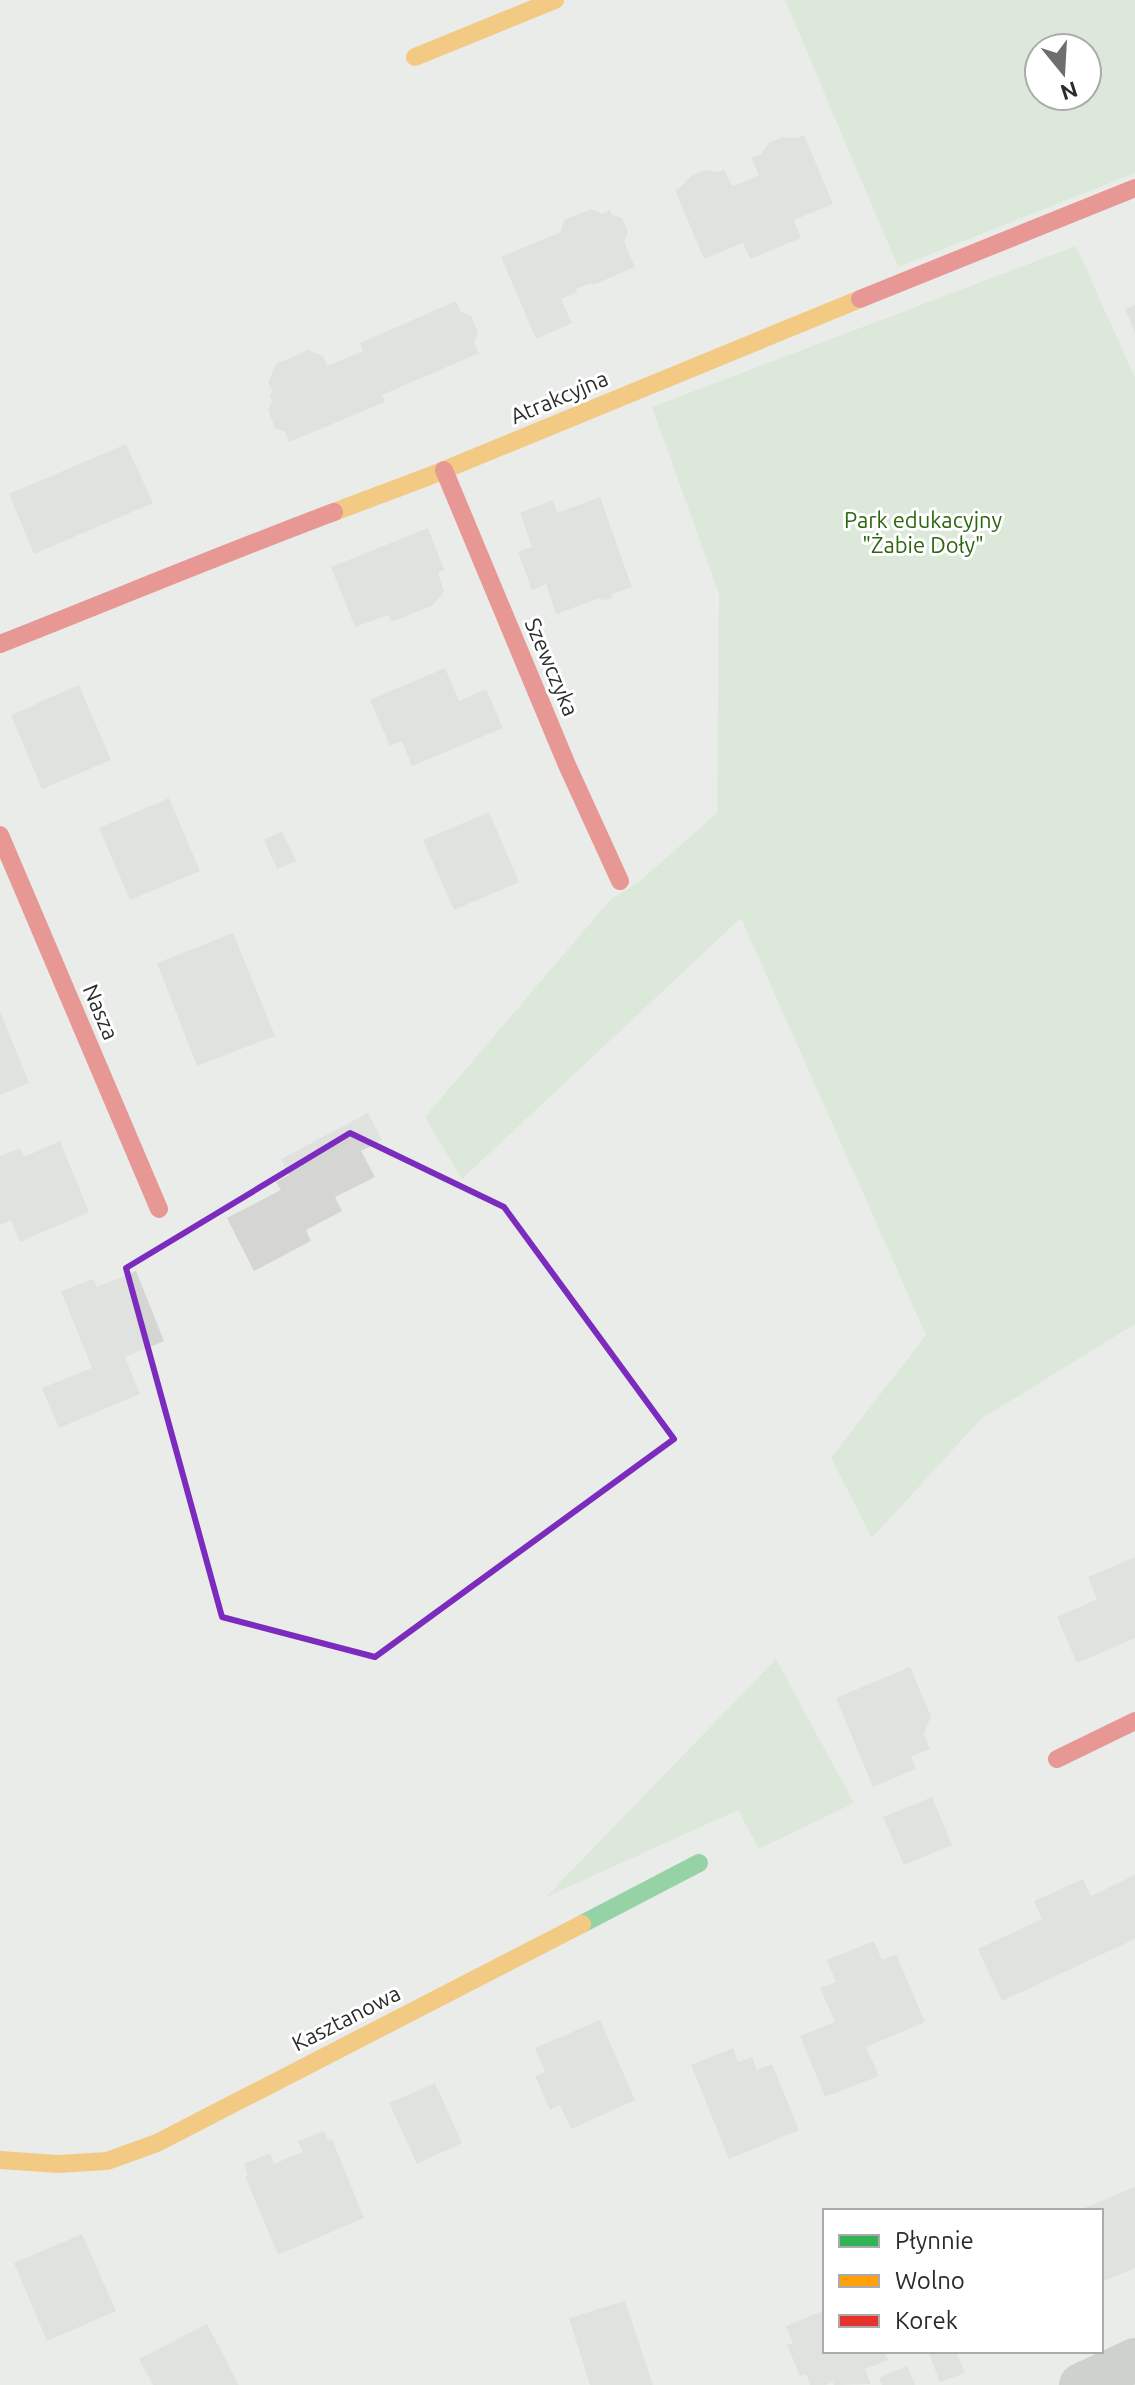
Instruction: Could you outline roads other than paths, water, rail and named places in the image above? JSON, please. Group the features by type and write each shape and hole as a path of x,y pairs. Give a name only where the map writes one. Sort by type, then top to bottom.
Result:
{"street":[{"path":"415,57 555,0"},
{"name":"Atrakcyjna","path":"0,644 212,558 444,470 1135,188"},
{"name":"Szewczyka","path":"444,470 567,765 620,881"},
{"name":"Nasza","path":"0,835 159,1209"},
{"path":"1057,1759 1135,1721"},
{"name":"Kasztanowa","path":"0,2160 58,2164 107,2161 157,2143 699,1863"},
{"path":"1081,2385 1135,2360"}],"park label":[{"name":"Park edukacyjny \"Żabie Doły\"","path":"923,532"}]}
